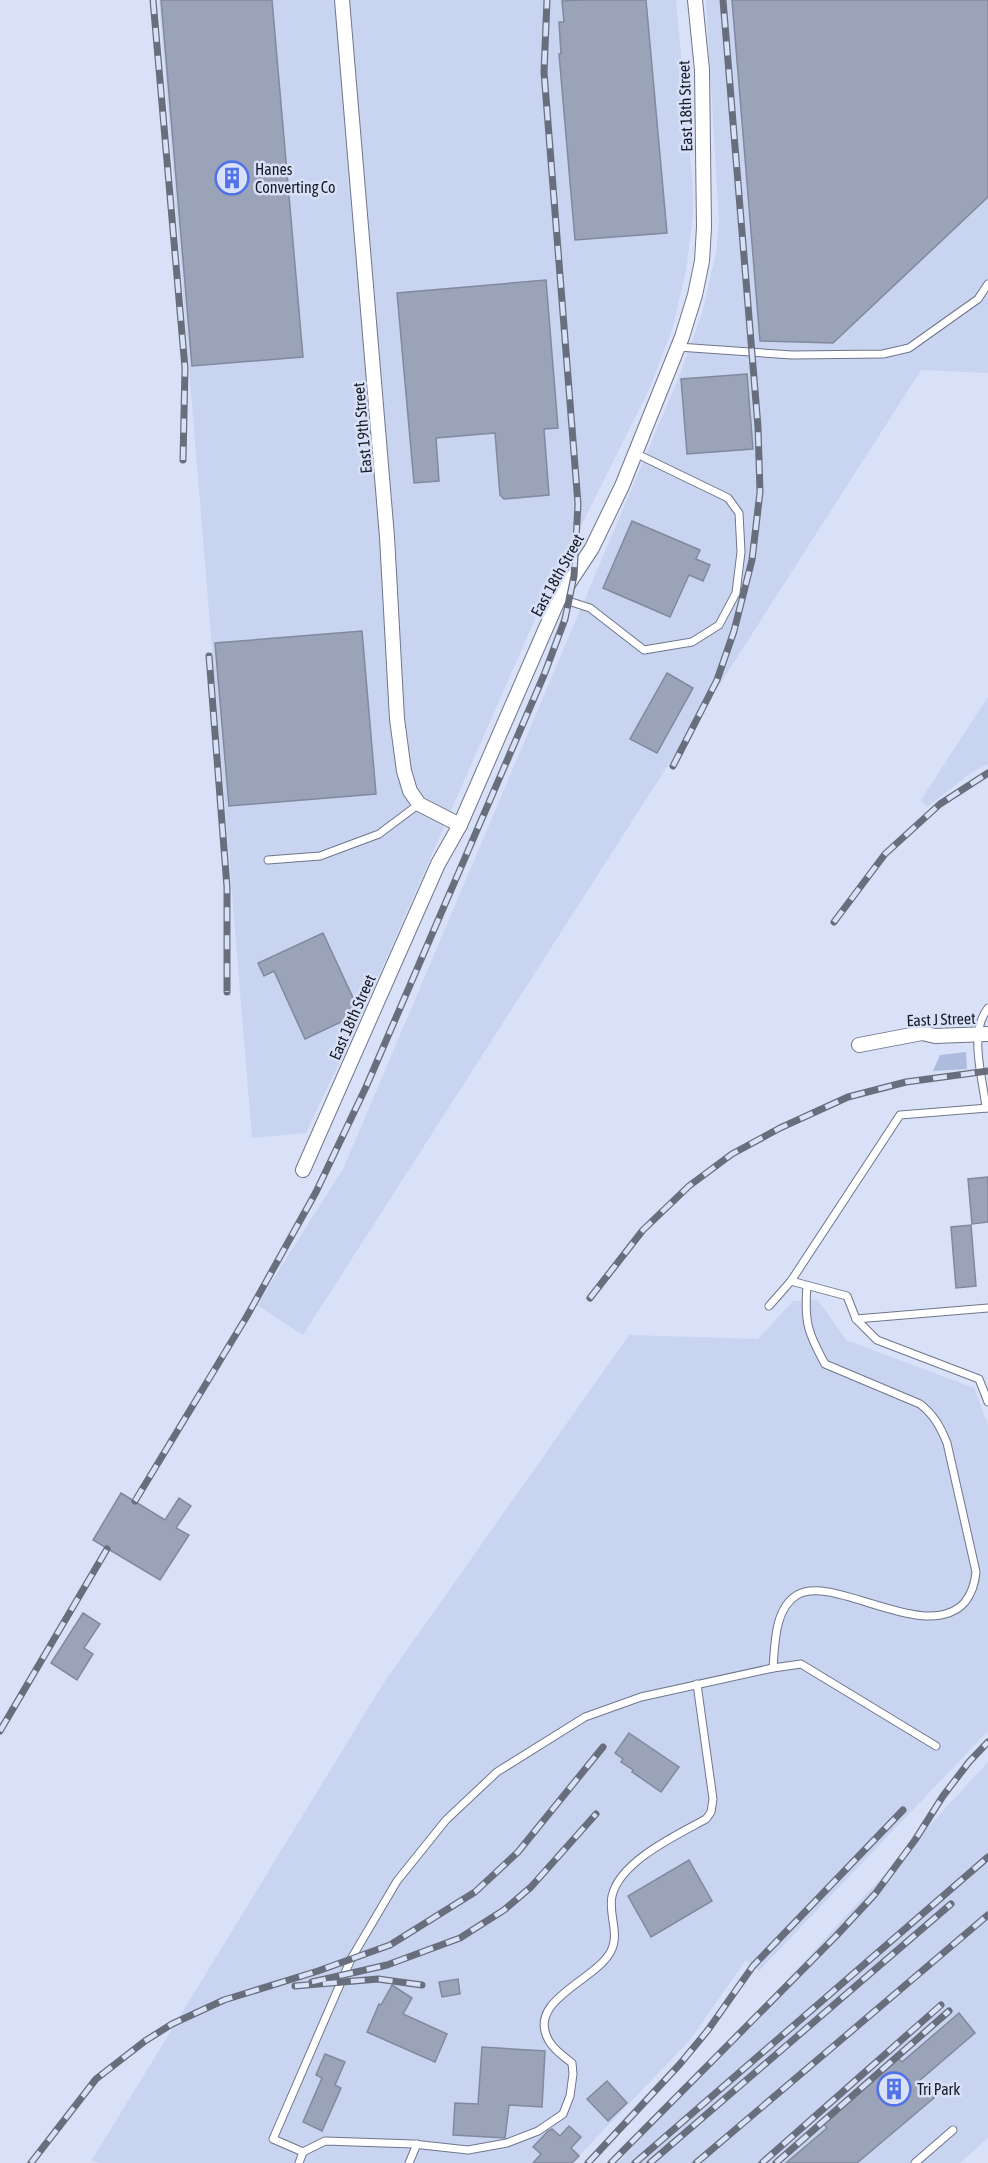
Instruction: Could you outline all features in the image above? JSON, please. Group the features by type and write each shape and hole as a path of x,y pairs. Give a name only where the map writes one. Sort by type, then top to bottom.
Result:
{"street":[{"name":"East 19th Street","path":"342,0 387,537 397,719 404,771 410,791 419,804"},
{"name":"East 18th Street","path":"303,1170 438,864 460,825 559,598 592,548 622,486 678,347 696,295 702,261 704,227 702,70 695,0"},
{"path":"419,804 460,825"},
{"name":"East J Street","path":"859,1045 922,1033 935,1036 982,1034"}],"lane":[{"path":"678,347 792,355 883,354 909,348 978,299 988,284"},
{"path":"559,598 590,608 644,650 692,642 720,625 735,593 741,552 739,513 728,498 635,453"},
{"path":"268,860 320,856 379,834 419,804"},
{"path":"770,1306 791,1281 900,1115 987,1108 981,1017 988,1008"},
{"path":"791,1281 848,1296 856,1319 878,1340 979,1379 988,1402"},
{"path":"773,1668 777,1629 783,1614 796,1595 806,1592 828,1592 897,1612 939,1615 959,1608 967,1600 975,1582 976,1572 947,1443 940,1425 920,1404 825,1364 809,1334 806,1321 807,1286"},
{"path":"856,1319 988,1308"},
{"path":"303,2152 273,2139 357,1947 397,1881 446,1820 497,1772 585,1717 641,1697 801,1664 936,1746"},
{"path":"299,2163 303,2152 325,2141 417,2144 468,2150 497,2146 538,2131 563,2114 570,2096 572,2063 548,2040 544,2020 549,2008 560,1996 600,1966 611,1950 615,1936 612,1895 625,1873 657,1845 706,1819 711,1812 713,1799 697,1684"},
{"path":"915,2163 953,2130"},
{"path":"409,2163 417,2144"}],"shaded area":[{"path":"159,0 676,0 693,186 693,215 686,271 672,330 648,392 538,612 362,1014 306,1133 252,1138"},
{"path":"706,0 988,0 988,373 921,370 303,1335 257,1305 344,1167 679,377 703,310 716,252 719,223"},
{"path":"988,697 988,764 971,773 927,807 921,800"},
{"path":"966,1052 967,1069 933,1071 940,1055"},
{"path":"818,1300 846,1340 974,1388 988,1425 988,1731 759,1971 746,1960 690,2040 572,2163 99,2163 92,2160 383,1684 629,1335 758,1339 793,1301"},
{"path":"988,1762 988,2138 960,2163 618,2163"}],"building":[{"name":"Hanes Converting Co","path":"161,0 272,0 303,357 192,366"},
{"path":"646,0 667,233 575,240 559,54 561,54 559,22 564,22 562,1"},
{"path":"732,0 988,0 988,197 833,343 760,341"},
{"path":"546,280 558,428 544,429 549,495 504,499 500,495 495,433 436,438 439,481 414,483 397,293"},
{"path":"747,374 753,449 687,454 681,379"},
{"path":"632,521 700,550 696,559 710,565 703,581 689,575 670,617 603,588"},
{"path":"362,631 376,794 229,806 215,643"},
{"path":"667,673 693,688 657,753 630,739"},
{"path":"323,933 360,1013 305,1039 274,971 264,976 258,963"},
{"path":"988,1177 988,1222 972,1224 968,1179"},
{"path":"971,1225 976,1286 956,1288 951,1227"},
{"path":"121,1493 165,1520 179,1498 191,1506 176,1528 189,1535 160,1580 93,1540"},
{"path":"83,1613 100,1624 84,1648 93,1654 77,1680 51,1663"},
{"path":"629,1733 679,1767 661,1792 632,1772 633,1770 621,1762 623,1759 615,1753"},
{"path":"689,1860 712,1901 651,1937 628,1896"},
{"path":"458,1979 460,1994 442,1997 439,1982"},
{"path":"392,1985 412,1998 403,2014 447,2034 435,2062 367,2032 379,2004 381,2005"},
{"name":"Tri Park","path":"959,2013 975,2033 919,2081 934,2098 857,2163 786,2163 827,2128 823,2123 898,2058 902,2062"},
{"path":"482,2047 545,2051 542,2107 509,2105 505,2138 453,2135 455,2103 478,2104"},
{"path":"325,2054 345,2062 335,2085 341,2088 322,2131 303,2122 322,2078 316,2075"},
{"path":"607,2081 627,2103 608,2121 587,2099"},
{"path":"569,2126 581,2137 571,2148 579,2156 572,2163 533,2163 541,2154 533,2147 548,2131 552,2129 560,2136"}],"railway":[{"path":"153,0 185,368 183,460"},
{"path":"135,1501 247,1316 316,1192 366,1087 544,675 565,619 574,576 578,504 544,72 547,0"},
{"path":"673,766 717,680 734,631 752,560 760,492 758,427 723,0"},
{"path":"209,656 227,887 227,992"},
{"path":"834,922 885,854 940,804 988,773"},
{"path":"590,1298 643,1230 689,1186 732,1154 780,1128 848,1097 906,1082 988,1071"},
{"path":"0,1731 107,1549"},
{"path":"611,2163 875,1894 915,1840 943,1796 988,1742"},
{"path":"31,2163 96,2079 145,2041 172,2024 224,2000 318,1971 390,1945 475,1892 518,1852 603,1747"},
{"path":"588,2163 680,2064 708,2030 753,1966 903,1810"},
{"path":"312,1982 387,1965 460,1938 504,1910 531,1887 596,1814"},
{"path":"635,2163 988,1857"},
{"path":"650,2163 951,1904"},
{"path":"696,2163 988,1915"},
{"path":"295,1986 378,1979 422,1985"},
{"path":"762,2163 941,2005"},
{"path":"776,2163 949,2011"}],"place":[{"name":"Hanes Converting Co","path":"232,178"},
{"name":"Tri Park","path":"894,2089"}]}
